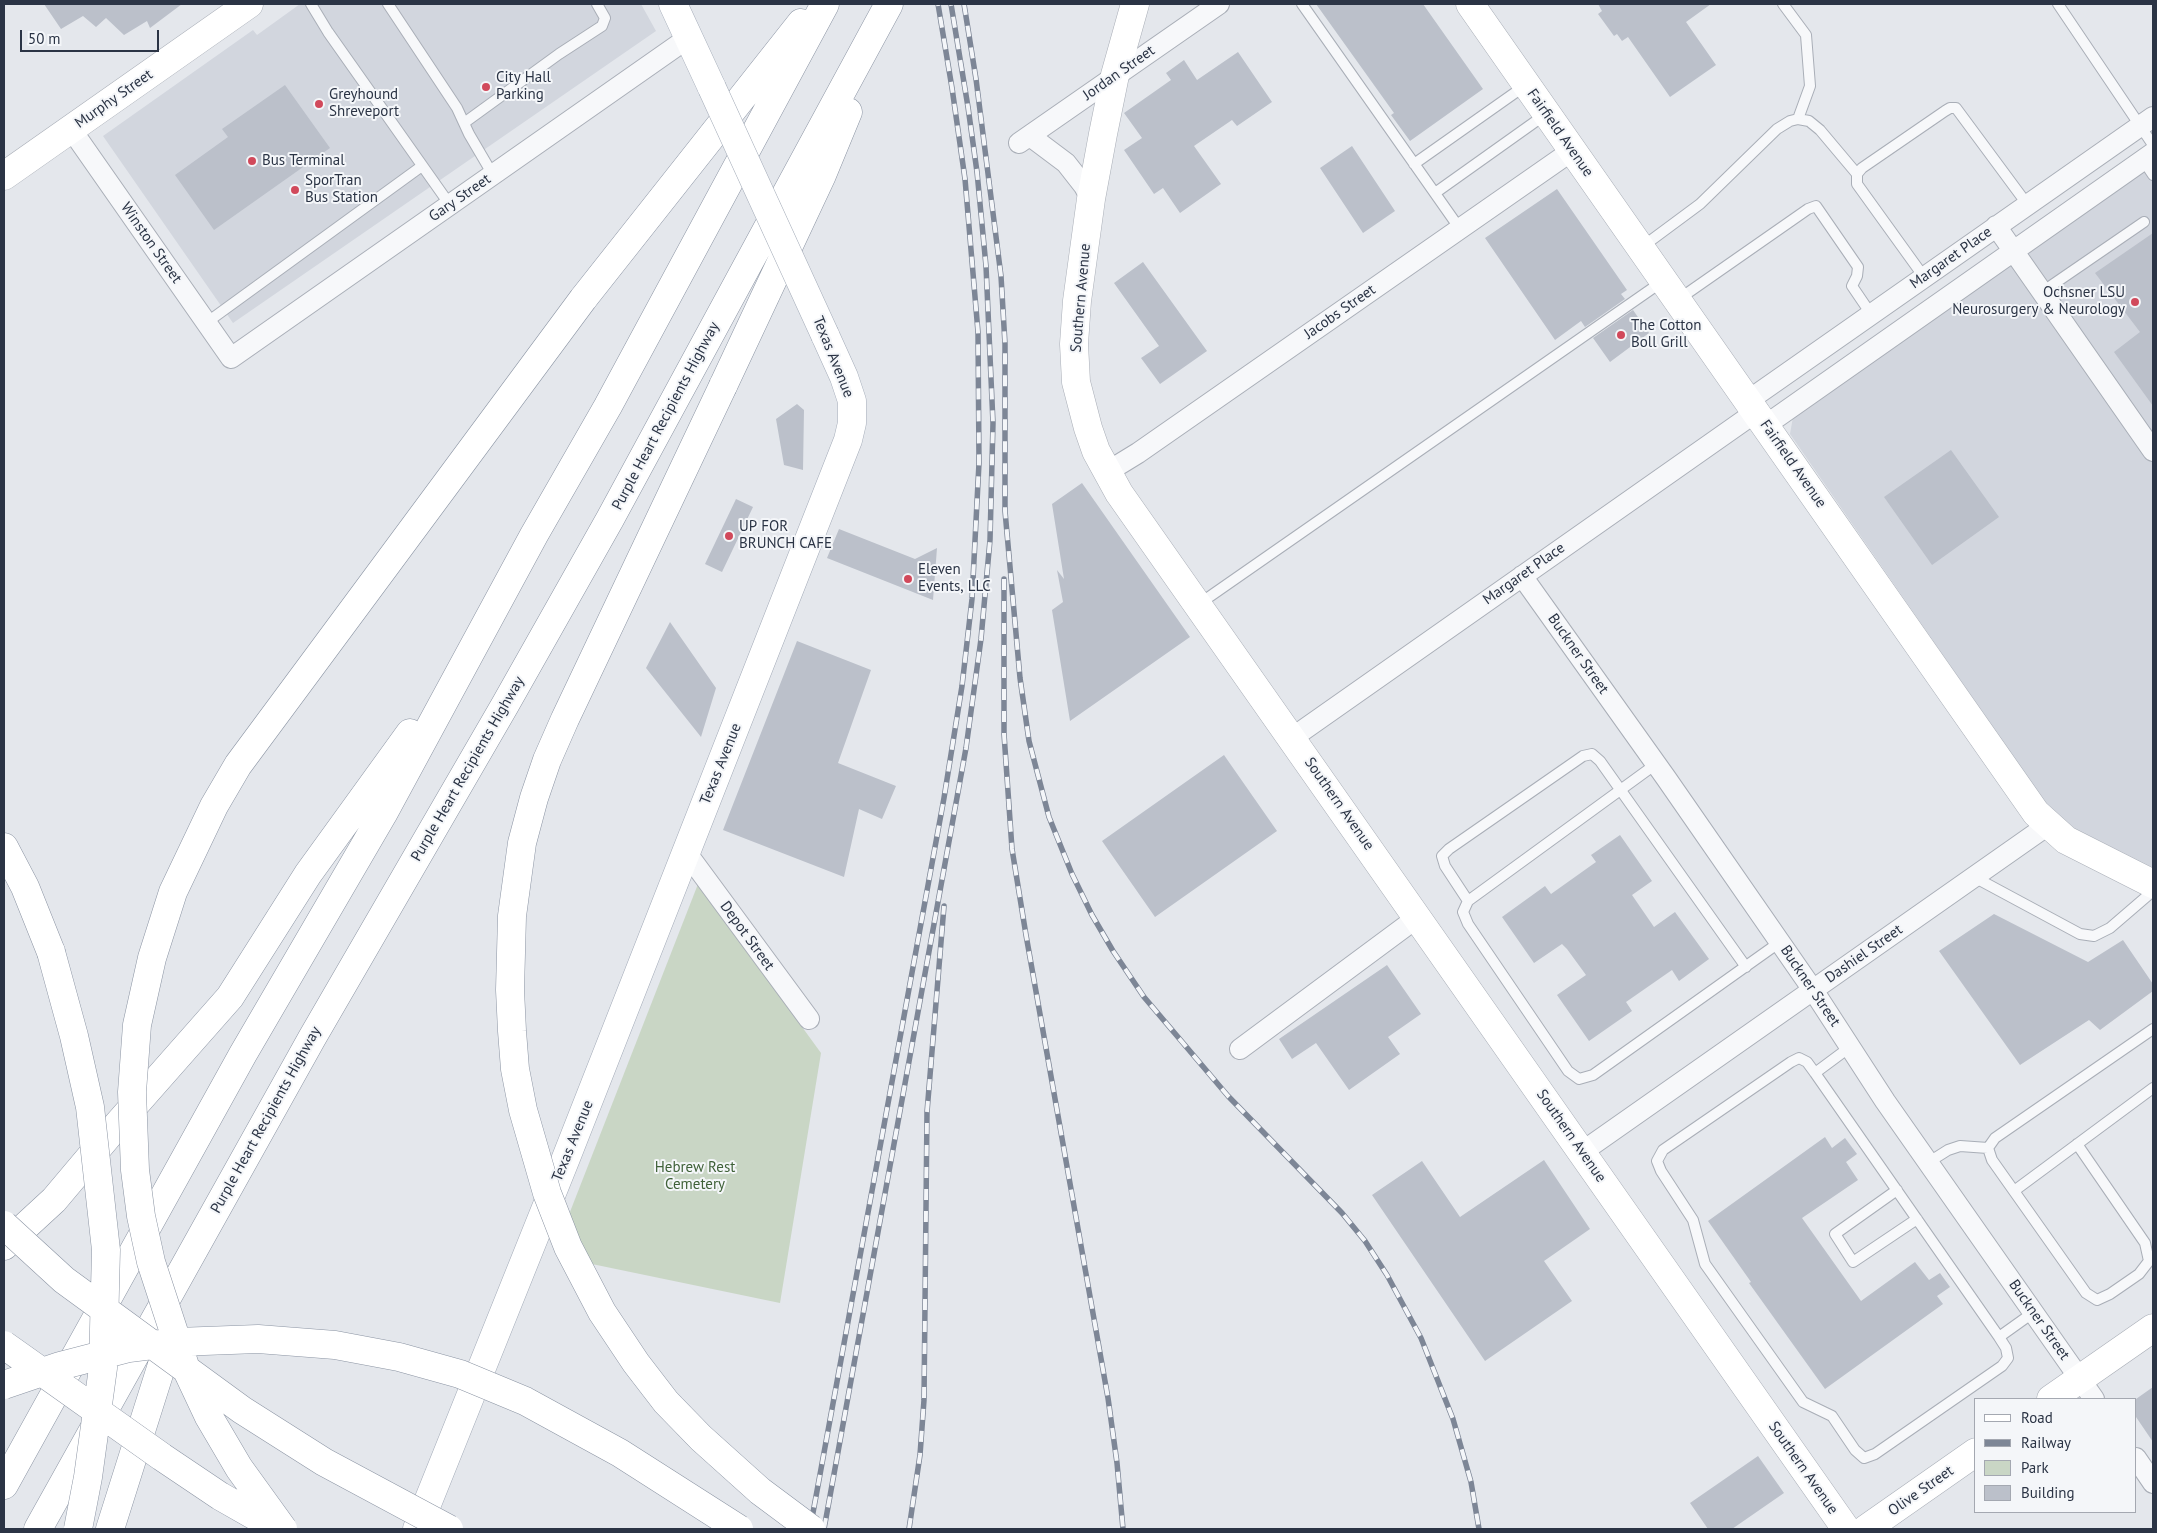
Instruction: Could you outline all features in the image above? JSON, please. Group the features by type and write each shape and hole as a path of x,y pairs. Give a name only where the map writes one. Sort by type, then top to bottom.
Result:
{"main road":[{"name":"Murphy Street","path":"4,176 249,4"},
{"name":"Texas Avenue","path":"418,1529 848,440 852,423 852,401 844,377 673,4"},
{"path":"283,1529 239,1468 209,1416 185,1366 151,1262 142,1216 135,1170 132,1092 137,1025 152,958 173,892 201,831 238,765 583,299 816,4"},
{"path":"4,1484 243,1054 383,814 471,649 608,406 825,4"},
{"name":"Purple Heart Recipients Highway","path":"38,1529 312,1038 505,705 610,519 889,4"},
{"path":"811,1529 760,1492 701,1438 654,1386 602,1312 568,1247 547,1193 523,1110 515,1069 510,990 512,916 522,843 547,760 822,174 894,4"},
{"name":"Southern Avenue","path":"1135,4 1115,76 1091,199 1077,301 1074,344 1076,382 1081,405 1094,443 1107,472 1119,493 1846,1529"},
{"name":"Fairfield Avenue","path":"1470,4 2036,812 2066,840 2153,884"},
{"path":"4,1246 54,1200 230,997 308,874 471,649"},
{"path":"4,847 25,887 51,952 74,1036 90,1107 106,1250 103,1368 88,1477 78,1529"},
{"path":"4,1225 64,1280 242,1410 324,1462 449,1529"},
{"path":"110,1529 200,1237"},
{"path":"2055,1398 2087,1389 2153,1328"},
{"path":"4,1385 60,1366 129,1348 177,1342 258,1338 335,1345 400,1357 460,1374 524,1401 620,1453 739,1529"},
{"path":"4,1345 220,1496 278,1529"},
{"name":"Olive Street","path":"1866,1529 1974,1453"}],"street":[{"name":"Jordan Street","path":"1091,199 1084,186 1066,164 1024,140 1219,4"},
{"name":"Gary Street","path":"231,358 688,38"},
{"name":"Margaret Place","path":"1757,413 1871,314 2147,121"},
{"name":"Winston Street","path":"71,129 231,358"},
{"name":"Jacobs Street","path":"1107,472 1138,453 1573,150"},
{"name":"Margaret Place","path":"1292,738 1757,413 2013,251 2151,159"},
{"path":"1996,226 2153,451"},
{"name":"Buckner Street","path":"1522,576 1780,942 1850,1047 2087,1389"},
{"name":"Dashiel Street","path":"1582,1152 2048,825"},
{"name":"Depot Street","path":"686,852 808,1019"},
{"path":"1240,1049 1418,917"},
{"path":"2137,1459 2153,1483"}],"lane":[{"path":"310,4 450,205"},
{"path":"388,4 457,108 493,175"},
{"path":"464,123 559,54 602,26 605,18 597,4"},
{"path":"1302,4 1460,229"},
{"path":"1783,4 1806,35 1810,86 1798,119"},
{"path":"2058,4 2147,121 2151,159"},
{"path":"1414,164 1526,84"},
{"path":"1857,174 1945,110 1956,108 2027,204"},
{"path":"1435,193 1546,113"},
{"path":"1641,247 1700,204 1777,129 1790,121 1798,119 1809,121 1820,130 1857,174 1857,184 1924,277"},
{"path":"206,323 422,166"},
{"path":"1198,605 1671,290 1808,209 1816,206 1858,267 1857,276 1852,286 1871,314"},
{"path":"2042,292 2144,222"},
{"path":"1468,901 1445,866 1442,856 1449,849 1583,756 1592,754 1600,761 1621,790 1746,967"},
{"path":"1656,764 1468,901 1462,912 1468,924 1568,1071 1579,1079 1593,1075 1780,942"},
{"path":"1974,877 2080,934 2094,936 2110,928 2153,890"},
{"path":"1988,1148 1995,1138 2153,1029"},
{"path":"1815,1072 1850,1047"},
{"path":"1799,1058 1807,1062 1815,1072 1897,1190 1999,1337 2006,1348 2008,1358 2002,1366 1875,1454 1864,1458 1854,1450 1832,1416 1803,1402 1705,1264 1693,1220 1661,1171 1657,1161 1663,1150 1799,1058"},
{"path":"2014,1191 2153,1088"},
{"path":"1988,1148 1992,1160 2086,1293 2097,1300 2110,1294 2139,1274 2151,1262 2145,1243 2077,1144"},
{"path":"1929,1162 1948,1150 1960,1146 1988,1148"},
{"path":"1897,1190 1834,1234 1853,1262 1917,1219"},
{"path":"1999,1337 2034,1312"}],"shaded area":[{"path":"300,4 641,4 656,31 233,323 103,136 253,30 257,35"},
{"path":"2153,164 2153,871 2074,828 2051,810 1790,434 1793,417"}],"green space":[{"name":"Hebrew Rest Cemetery","path":"698,884 821,1053 780,1303 587,1263 568,1217"}],"building":[{"path":"44,4 182,4 150,28 147,21 124,35 106,18 96,27 83,16 61,29"},
{"path":"1316,4 1423,4 1483,89 1410,141 1391,115 1394,113"},
{"path":"1598,4 1711,4 1686,22 1716,65 1670,97 1628,37 1622,41 1617,34 1614,36 1598,14 1602,11"},
{"path":"1238,52 1272,102 1237,126 1232,120 1194,146 1221,184 1180,213 1163,188 1154,194 1124,150 1142,138 1124,113 1171,80 1166,73 1184,60 1197,80"},
{"name":"Bus Terminal","path":"285,85 330,148 214,230 175,175 228,137 222,129"},
{"path":"1352,146 1395,211 1363,233 1320,168"},
{"path":"1557,189 1627,290 1621,294 1625,299 1585,327 1581,321 1555,340 1485,238"},
{"name":"Ochsner LSU Neurosurgery & Neurology","path":"2153,233 2153,406 2114,352 2140,332 2095,273"},
{"path":"1143,262 1207,351 1160,384 1141,358 1159,346 1114,283"},
{"name":"The Cotton Boll Grill","path":"1633,310 1649,333 1610,362 1593,338"},
{"path":"797,404 804,410 803,470 784,465 776,419"},
{"path":"1951,450 1999,517 1932,565 1884,497"},
{"path":"1082,483 1190,637 1070,721 1052,610 1063,602 1057,570 1064,579 1052,504"},
{"name":"UP FOR BRUNCH CAFE","path":"736,499 753,507 722,572 705,564"},
{"name":"Eleven Events, LLC","path":"839,529 915,559 937,548 933,600 827,558"},
{"path":"670,622 716,688 701,737 646,668"},
{"path":"797,641 871,670 838,763 896,786 882,819 859,809 844,877 723,830"},
{"path":"1224,755 1277,831 1155,917 1102,841"},
{"path":"1620,835 1652,881 1632,895 1654,927 1675,912 1709,959 1679,981 1672,970 1626,1002 1632,1011 1589,1041 1557,995 1586,975 1562,944 1534,963 1502,917 1545,886 1551,894 1596,862 1591,855"},
{"path":"1994,914 2088,962 2123,940 2153,984 2153,991 2100,1030 2089,1020 2020,1065 1939,951"},
{"path":"1387,965 1421,1014 1388,1037 1400,1054 1349,1090 1316,1043 1292,1059 1279,1039"},
{"path":"1825,1137 1832,1148 1845,1138 1857,1154 1846,1162 1858,1180 1802,1218 1861,1301 1915,1262 1929,1280 1940,1273 1950,1287 1937,1296 1943,1304 1825,1389 1749,1283 1751,1282 1708,1221"},
{"path":"1544,1160 1590,1229 1544,1261 1572,1301 1485,1361 1372,1195 1422,1161 1460,1217"},
{"path":"2153,1387 2153,1442 2137,1418 2137,1398"},
{"path":"1758,1456 1784,1493 1732,1529 1708,1529 1690,1503"}],"railway":[{"path":"810,1529 944,798 962,686 972,599 979,463 978,332 965,179 938,4"},
{"path":"824,1529 966,748 981,639 990,540 993,423 986,266 977,172 951,4"},
{"path":"964,4 976,79 1001,276 1005,344 1005,511 1020,678 1029,741 1049,817 1072,874 1092,915 1113,951 1144,997 1228,1096 1342,1213 1365,1241 1387,1275 1421,1338 1453,1419 1471,1482 1479,1529"},
{"path":"1004,579 1004,734 1012,849 1108,1398 1117,1463 1123,1529"},
{"path":"909,1529 920,1455 924,1400 927,1112 944,906"}],"place":[{"name":"City Hall Parking","path":"486,87"},
{"name":"Greyhound Shreveport","path":"319,104"},
{"name":"Bus Terminal","path":"252,161"},
{"name":"SporTran Bus Station","path":"295,190"},
{"name":"Ochsner LSU Neurosurgery & Neurology","path":"2135,302"},
{"name":"The Cotton Boll Grill","path":"1621,335"},
{"name":"UP FOR BRUNCH CAFE","path":"729,536"},
{"name":"Eleven Events, LLC","path":"908,579"}]}
